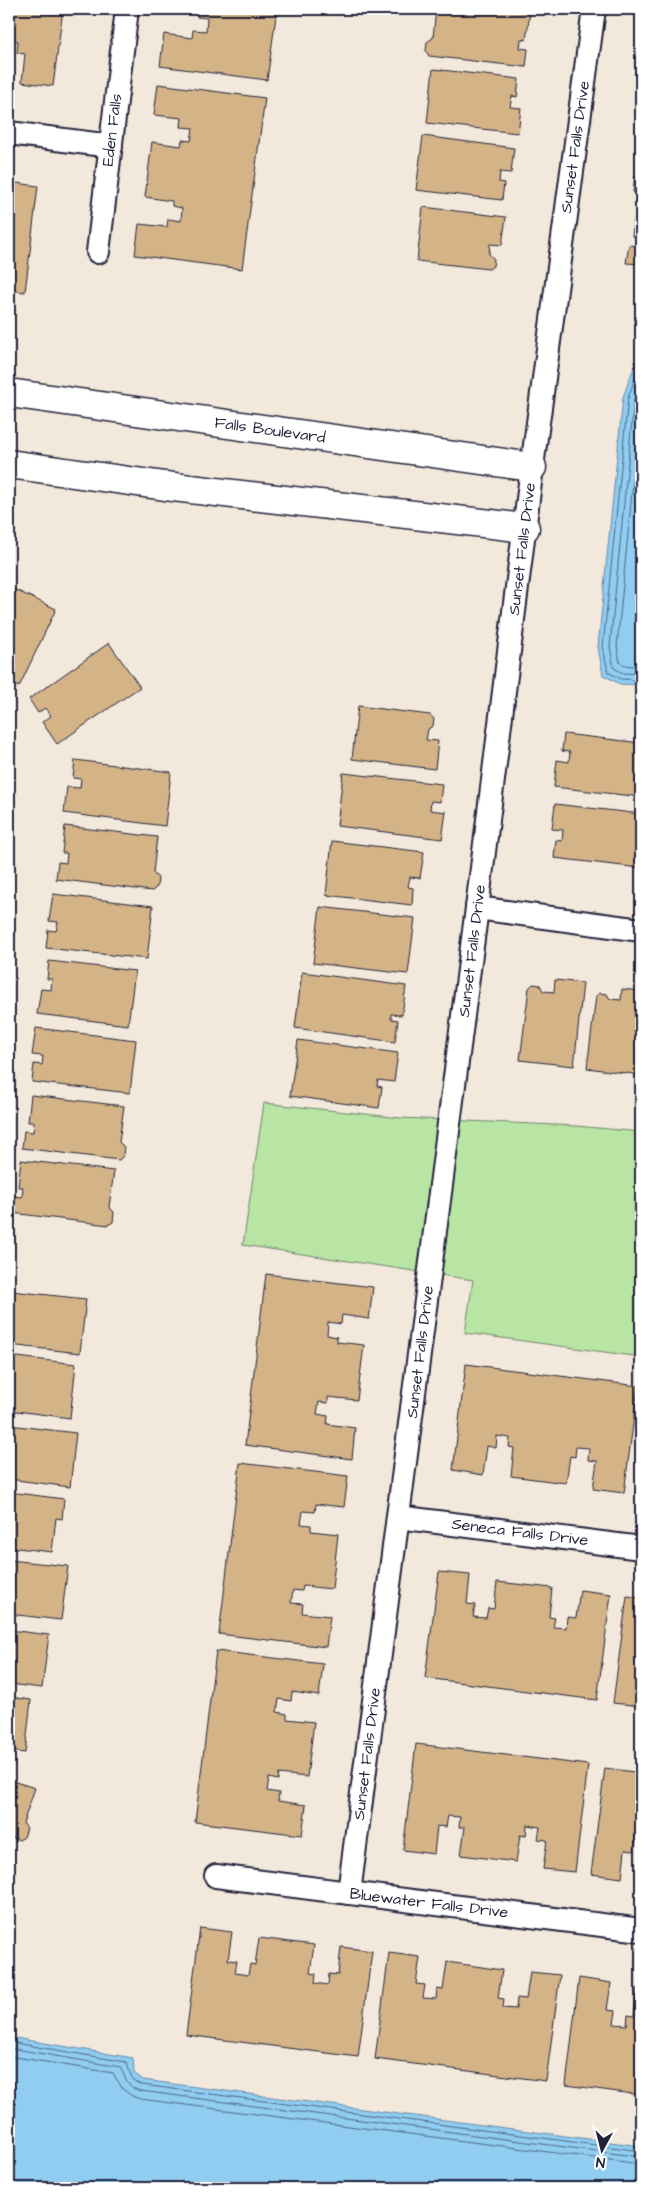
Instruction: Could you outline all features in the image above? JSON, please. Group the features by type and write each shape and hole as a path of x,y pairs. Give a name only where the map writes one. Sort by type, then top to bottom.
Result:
{"street":[{"name":"Eden Falls","path":"98,252 127,9"},
{"name":"Sunset Falls Drive","path":"349,1893 477,908 532,466 594,9"},
{"path":"9,133 110,146"},
{"name":"Falls Boulevard","path":"9,393 532,466"},
{"path":"9,464 165,486 525,528"},
{"path":"477,908 641,930"},
{"name":"Seneca Falls Drive","path":"398,1517 641,1548"},
{"name":"Bluewater Falls Drive","path":"216,1876 641,1930"}],"green space":[{"path":"264,1103 401,1118 576,1126 641,1132 641,1357 465,1333 473,1280 243,1245"}],"water":[{"path":"641,348 641,685 620,684 603,675 598,647 623,397"},
{"path":"9,2037 133,2058 134,2073 143,2080 641,2146 641,2188 9,2188"}],"building":[{"path":"9,9 63,9 53,86 22,82 25,54 17,53 18,41 9,40"},
{"path":"179,9 277,9 267,80 160,66 164,34 192,38 193,30 206,31 207,18 197,17 197,11"},
{"path":"436,9 493,9 530,13 526,40 521,39 520,48 528,49 526,67 429,56 426,51 427,42 433,38"},
{"path":"433,69 519,79 517,97 512,96 510,107 521,108 518,133 427,123"},
{"path":"158,84 265,98 242,269 135,255 139,224 167,227 168,219 181,221 182,208 172,206 172,201 145,197 152,142 181,146 182,140 191,141 193,128 181,127 182,118 154,115"},
{"path":"423,136 514,148 511,173 500,172 499,182 504,183 502,200 416,190"},
{"path":"639,139 641,139 641,166 636,166"},
{"path":"635,175 641,176 641,193 633,192"},
{"path":"9,182 38,186 25,292 9,290"},
{"path":"423,207 506,217 502,245 490,244 489,254 494,259 493,266 489,269 417,261"},
{"path":"635,211 641,212 641,264 626,263 629,245 637,246 638,237 632,236"},
{"path":"9,587 56,609 19,687 9,682"},
{"path":"109,643 140,687 57,744 42,722 51,716 45,708 38,713 29,699"},
{"path":"358,706 430,715 434,719 433,726 428,729 426,740 438,741 435,769 352,759"},
{"path":"564,734 641,743 641,797 554,787 557,760 569,762 570,752 562,751"},
{"path":"75,760 171,772 165,826 64,813 67,787 80,788 81,779 73,778"},
{"path":"343,773 442,784 440,802 431,801 430,810 446,812 442,839 337,826"},
{"path":"555,804 641,814 640,868 554,858 556,840 562,841 563,830 552,829"},
{"path":"65,826 157,837 153,873 158,878 157,887 152,891 56,879 58,862 66,863 67,853 62,853"},
{"path":"332,841 424,852 420,878 410,877 408,887 413,888 412,905 326,895"},
{"path":"53,894 153,906 147,959 46,948 48,930 56,931 58,922 49,921"},
{"path":"320,907 415,918 408,974 313,963"},
{"path":"49,961 135,971 128,1025 37,1014 41,989 51,990 52,979 47,979"},
{"path":"302,972 406,986 402,1015 391,1014 391,1019 398,1020 395,1042 295,1028"},
{"path":"555,980 583,983 574,1066 520,1060 529,988 533,984 540,985 543,991 554,992"},
{"path":"622,989 641,991 641,1075 587,1068 596,996 600,993 607,994 610,999 621,1000"},
{"path":"36,1028 136,1040 130,1093 32,1082 34,1064 42,1065 43,1056 32,1055"},
{"path":"298,1040 398,1053 394,1082 378,1080 377,1086 382,1087 379,1108 290,1096"},
{"path":"31,1095 124,1106 119,1142 124,1147 123,1156 119,1160 22,1148 24,1131 33,1132 34,1122 28,1122"},
{"path":"21,1160 114,1171 109,1207 114,1212 113,1222 108,1225 12,1213 14,1196 22,1197 23,1187 18,1187"},
{"path":"266,1274 373,1287 369,1319 342,1315 341,1324 328,1322 327,1335 337,1337 337,1342 364,1345 357,1400 328,1397 328,1403 319,1402 317,1414 328,1416 327,1424 355,1428 352,1459 245,1445"},
{"path":"11,1291 86,1299 80,1353 9,1345 9,1319 13,1319 14,1308 9,1308"},
{"path":"9,1356 76,1364 70,1418 9,1410"},
{"path":"466,1364 638,1386 624,1493 593,1489 597,1461 588,1460 589,1448 576,1447 575,1457 570,1456 566,1483 511,1476 514,1448 509,1447 510,1438 497,1436 496,1448 487,1446 483,1475 453,1470"},
{"path":"9,1425 76,1433 70,1487 9,1479"},
{"path":"240,1463 348,1476 344,1507 316,1504 315,1512 303,1511 301,1524 311,1525 311,1531 338,1534 332,1589 303,1586 302,1591 293,1590 291,1603 303,1604 302,1613 330,1616 326,1647 219,1634"},
{"path":"9,1492 64,1499 62,1519 56,1518 52,1552 9,1547"},
{"path":"9,1560 68,1566 61,1620 9,1614"},
{"path":"439,1572 470,1575 467,1604 475,1605 473,1617 486,1618 488,1608 494,1609 497,1582 552,1588 549,1617 555,1618 553,1627 566,1628 567,1617 576,1618 580,1590 611,1594 597,1700 425,1678"},
{"path":"627,1596 641,1598 641,1706 613,1703"},
{"path":"9,1630 49,1635 42,1688 9,1684"},
{"path":"216,1651 323,1664 319,1696 292,1692 291,1701 279,1699 277,1712 287,1714 287,1719 314,1722 307,1777 279,1774 278,1780 269,1778 267,1791 279,1793 278,1801 306,1805 302,1835 195,1822"},
{"path":"9,1697 31,1700 25,1753 9,1751"},
{"path":"416,1744 588,1765 575,1872 543,1869 547,1840 538,1839 540,1827 527,1825 526,1836 520,1835 516,1862 461,1855 465,1827 459,1827 460,1817 448,1816 446,1827 437,1826 434,1854 403,1850"},
{"path":"605,1768 641,1773 641,1841 636,1840 634,1851 625,1850 622,1878 591,1874"},
{"path":"9,1780 35,1788 23,1823 27,1828 24,1837 19,1840 9,1836"},
{"path":"200,1928 232,1932 228,1960 237,1961 235,1973 248,1975 250,1964 255,1965 259,1938 314,1945 310,1973 316,1974 315,1983 328,1985 329,1974 338,1975 341,1947 372,1951 358,2057 186,2035"},
{"path":"389,1953 420,1957 416,1984 425,1985 423,1998 436,1999 437,1989 443,1990 447,1962 502,1970 498,1998 504,1999 503,2008 516,2009 517,1998 526,1999 530,1972 560,1975 546,2081 375,2059"},
{"path":"579,1978 611,1983 607,2010 616,2011 614,2024 627,2025 628,2015 634,2016 637,1988 641,1989 641,2095 566,2085"}]}
